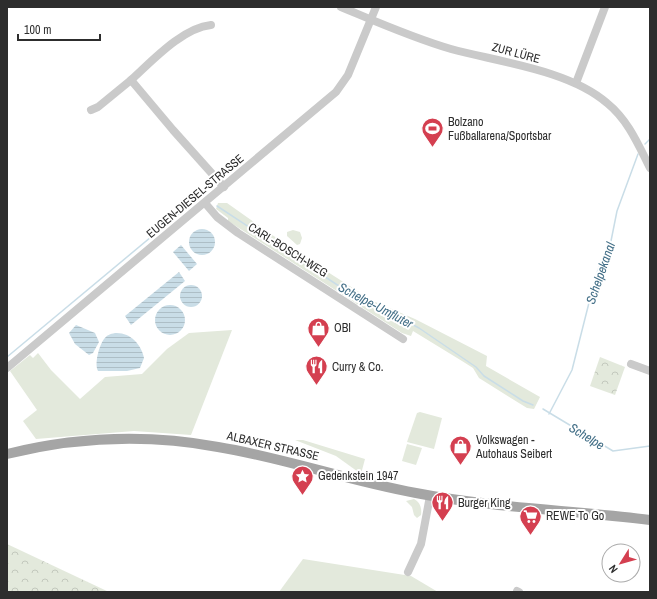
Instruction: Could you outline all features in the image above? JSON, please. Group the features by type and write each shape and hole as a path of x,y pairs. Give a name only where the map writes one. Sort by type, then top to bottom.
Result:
{"main road":[{"name":"ALBAXER STRASSE","path":"7,454 44,446 88,440 131,439 175,441 240,451 430,496 502,506 650,520"}],"street":[{"name":"ZUR LÜRE","path":"341,7 371,20 450,48 576,82 607,102 619,114 634,136 650,168"},
{"name":"EUGEN-DIESEL-STRASSE","path":"7,368 336,92 348,75 376,7"},
{"path":"576,82 605,7"},
{"path":"91,110 98,107 132,80 177,40 200,26 211,25"},
{"path":"132,80 168,125 224,187"},
{"name":"CARL-BOSCH-WEG","path":"205,203 217,217 238,233 403,339"},
{"path":"630,364 650,371"},
{"path":"408,572 421,544 430,496"}],"green space":[{"path":"218,203 227,203 295,251 373,301 415,319 487,356 486,366 540,397 534,409 527,408 479,378 473,368 413,331 411,336 402,333 228,221 228,218 216,209"},
{"path":"293,230 300,232 302,238 300,244 297,245 287,236 287,232"},
{"path":"232,330 191,435 134,431 36,439 23,421 37,410 10,371 30,355 33,358 38,353 51,370 80,399 105,377 142,374 167,349 189,333"},
{"path":"600,357 625,367 615,395 590,386"},
{"path":"420,412 442,418 434,449 407,442 417,413"},
{"path":"295,440 303,440 365,459 361,474 336,456"},
{"path":"407,444 422,448 416,465 402,461"},
{"path":"414,499 418,502 421,508 421,515 417,518 414,515 412,507 406,501"},
{"path":"7,544 109,592 7,592"},
{"path":"303,559 411,576 438,592 279,592"}],"water":[{"path":"202,229 211,233 215,242 211,251 202,255 193,251 189,242 193,233"},
{"path":"181,245 197,264 189,271 173,252"},
{"path":"179,272 185,281 131,325 125,316"},
{"path":"191,285 199,288 202,296 199,304 191,307 183,304 180,296 183,288"},
{"path":"170,305 181,309 185,320 181,331 170,335 159,331 155,320 159,309"},
{"path":"76,325 95,333 99,342 93,353 89,355 75,344 69,333"},
{"path":"115,333 120,333 130,337 140,348 144,358 140,368 127,371 98,371 97,360 100,346 106,337"}],"waterway":[{"name":"Schelpekanal","path":"645,144 650,139"},
{"name":"Schelpekanal","path":"549,414 572,370 595,279 601,261 611,241 617,211 638,154"},
{"name":"Schelpe-Umfluter","path":"7,357 199,197"},
{"name":"Schelpe-Umfluter","path":"217,206 339,286 419,328 476,367 484,376 523,401 533,405"},
{"name":"Schelpe","path":"543,409 613,451 650,446"}],"place":[{"name":"Bolzano Fußballarena/Sportsbar","path":"432,148"},
{"name":"OBI","path":"319,348"},
{"name":"Curry & Co.","path":"316,386"},
{"name":"Volkswagen - Autohaus Seibert","path":"461,466"},
{"name":"Gedenkstein 1947","path":"303,496"},
{"name":"Burger King","path":"443,522"},
{"name":"REWE To Go","path":"531,536"}]}
